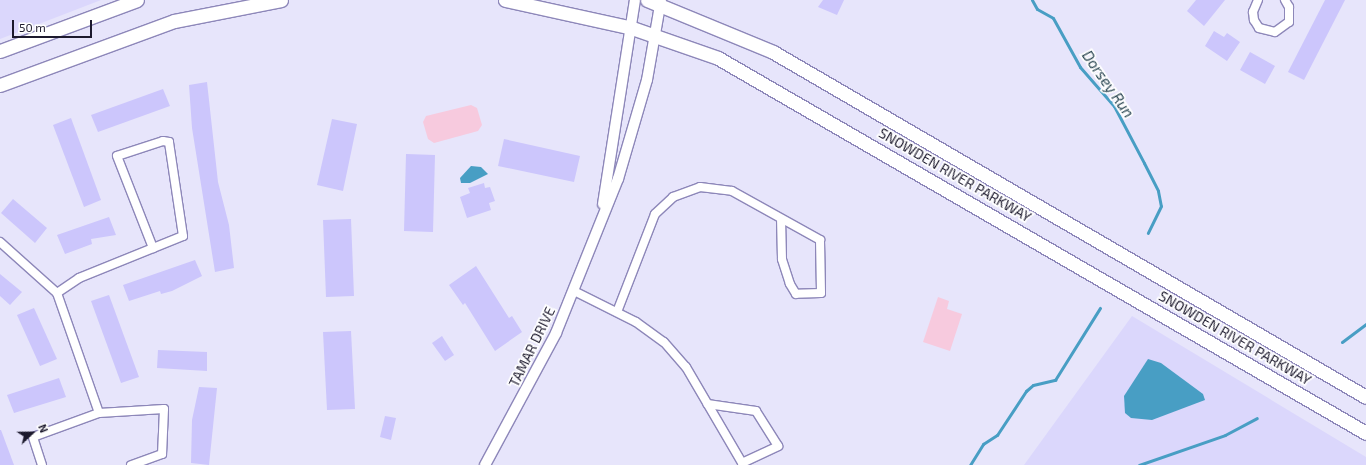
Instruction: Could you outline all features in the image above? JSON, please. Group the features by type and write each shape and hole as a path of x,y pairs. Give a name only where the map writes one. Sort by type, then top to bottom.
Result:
{"main road":[{"path":"0,51 137,0"},
{"path":"0,85 167,23 281,0"},
{"name":"SNOWDEN RIVER PARKWAY","path":"505,0 655,34 718,58 759,79 1366,433"},
{"name":"SNOWDEN RIVER PARKWAY","path":"647,0 660,2 772,52 1366,397"}],"street":[{"name":"TAMAR DRIVE","path":"595,237 609,177 635,0"},
{"path":"1258,0 1253,12 1254,20 1260,28 1275,32 1289,22 1289,7 1285,0"},
{"name":"TAMAR DRIVE","path":"485,465 531,384 574,292 595,237 635,126 655,34 660,2"},
{"path":"58,293 79,278 183,236 169,142 163,141 117,156 153,248"},
{"path":"617,312 646,228 655,214 673,196 700,187 722,188 781,219 820,240 821,293 796,294 790,284 782,259 781,219"},
{"path":"0,242 58,293 99,413"},
{"path":"574,292 617,312 664,342 686,367 742,463 778,446 756,411 708,404"},
{"path":"42,465 33,437 99,413 164,409 162,454 131,465"}],"shaded area":[{"path":"0,0 101,0 0,39"},
{"path":"471,105 477,108 482,125 478,131 434,143 428,139 423,122 426,116"},
{"path":"938,297 949,301 947,309 962,314 950,351 923,342"},
{"path":"1132,316 1366,457 1366,465 1024,465"}],"water":[{"path":"471,166 481,167 488,174 470,183 461,183 460,178"},
{"path":"1148,359 1161,363 1203,394 1205,400 1152,420 1131,418 1125,413 1124,396"}],"building":[{"path":"823,0 844,0 837,15 818,7"},
{"path":"1196,0 1225,0 1204,26 1187,11"},
{"path":"1325,0 1345,0 1304,80 1288,72"},
{"path":"1214,31 1224,37 1227,33 1240,42 1227,61 1205,46"},
{"path":"1250,52 1275,66 1265,84 1240,70"},
{"path":"207,82 218,182 229,225 234,268 215,272 192,128 189,85"},
{"path":"163,89 170,106 98,132 91,115"},
{"path":"71,118 101,200 84,207 53,125"},
{"path":"332,119 357,124 343,191 317,185"},
{"path":"504,139 580,156 574,182 498,166"},
{"path":"406,154 435,155 433,232 404,231"},
{"path":"484,183 485,188 490,187 495,201 489,203 491,210 467,218 460,197 470,193 468,188"},
{"path":"13,199 47,228 35,243 1,213"},
{"path":"109,217 116,235 91,239 92,244 65,254 57,235"},
{"path":"351,219 354,296 326,297 323,220"},
{"path":"195,260 202,276 172,291 161,294 160,291 129,301 123,285"},
{"path":"476,266 509,318 512,316 522,332 495,351 465,303 463,305 449,285"},
{"path":"0,274 22,292 10,305 0,296"},
{"path":"109,295 139,377 121,383 91,301"},
{"path":"34,308 57,359 40,366 17,315"},
{"path":"351,331 355,409 327,410 323,332"},
{"path":"442,336 454,355 445,361 432,343"},
{"path":"158,350 207,352 207,371 157,368"},
{"path":"59,378 66,397 14,413 7,395"},
{"path":"199,387 217,388 209,465 191,463 192,420"},
{"path":"385,416 396,418 391,440 380,437"},
{"path":"1,430 14,465 0,465"}],"waterway":[{"name":"Dorsey Run","path":"1032,0 1037,9 1053,18 1080,67 1114,106 1158,191 1161,206 1148,233"},
{"name":"Dorsey Run","path":"970,465 983,444 997,435 1026,391 1033,385 1055,380 1100,308"},
{"path":"1342,342 1366,324"},
{"path":"1139,465 1225,435 1257,418"}]}
